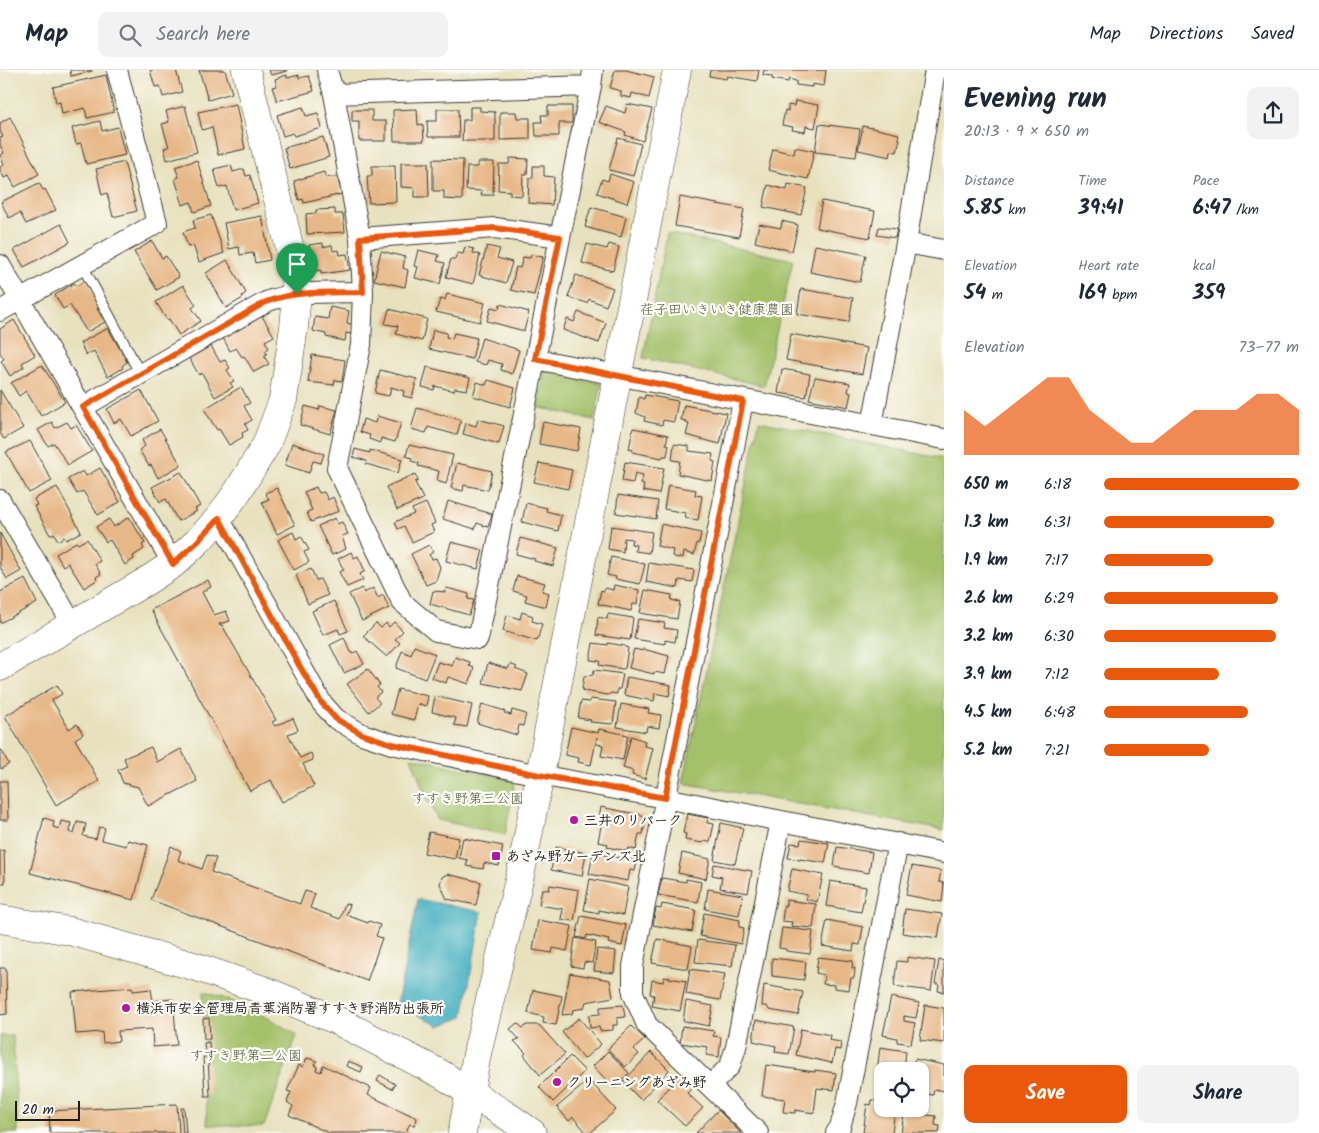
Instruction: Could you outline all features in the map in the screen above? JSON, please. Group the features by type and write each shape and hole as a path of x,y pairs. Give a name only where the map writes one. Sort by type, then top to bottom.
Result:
{"street":[{"path":"0,312 157,223 117,70"},
{"path":"0,667 173,564 219,518 238,492 266,445 283,400 297,294 293,263 246,70"},
{"path":"328,70 360,238 363,292 361,345 337,468 402,602 436,631 478,639 592,78 334,94"},
{"path":"462,1133 478,1049 522,867 677,70"},
{"path":"872,424 936,70"},
{"path":"360,238 495,228 560,237"},
{"path":"906,243 944,250"},
{"path":"0,265 173,564"},
{"path":"83,407 279,296 363,292"},
{"path":"535,359 618,377 944,439"},
{"path":"743,401 633,966 633,993 647,1025 758,1133"},
{"path":"0,500 73,624"},
{"path":"219,518 321,702 336,719 362,734 392,744 539,775 944,853"},
{"path":"710,1086 730,1066 736,1048 781,821"},
{"path":"836,1133 840,1128 847,1103 898,843"},
{"path":"0,919 70,931 197,967 263,990 336,1020 441,1074 470,1094 509,1116 532,1133"}],"lane":[{"path":"82,264 140,375"}],"green space":[{"name":"荏子田いきいき健康農園","path":"667,233 793,260 764,386 643,358"},
{"path":"545,371 602,384 594,420 537,407"},
{"path":"759,421 944,459 944,830 683,783"},
{"name":"すすき野第三公園","path":"411,757 515,781 505,835 438,820 427,800"},
{"name":"すすき野第二公園","path":"203,992 240,1004 297,1035 264,1126 207,1125"},
{"path":"0,1036 13,1036 18,1133 0,1133"}],"water":[{"path":"418,899 482,912 463,1017 440,1026 397,1004"}],"building":[{"path":"70,70 92,70 92,71 71,76"},
{"path":"150,70 176,70 182,92 163,97 160,86 155,87"},
{"path":"199,70 225,70 232,93 208,100"},
{"path":"269,70 287,70 287,71 271,75"},
{"path":"615,70 626,70 654,77 649,98 632,93 631,98 621,96 621,91 610,88"},
{"path":"710,70 759,70 757,81 727,76 726,79 709,76"},
{"path":"764,70 826,70 824,86 812,84 812,87 796,85 796,81 789,79 788,82 772,79 772,76 763,75"},
{"path":"106,75 114,112 87,118 85,108 62,114 60,102 56,103 53,87"},
{"path":"287,75 287,78 299,75 299,78 309,76 314,91 277,101 272,87 277,86 275,79"},
{"path":"795,101 819,105 815,128 806,126 805,132 792,130 793,127 782,125 785,110 788,111 788,105 794,106"},
{"path":"236,104 245,149 218,155 212,127 202,130 198,112"},
{"path":"627,104 652,109 643,141 625,135 626,132 599,122 606,106 625,113"},
{"path":"185,106 197,152 167,160 164,148 169,147 162,124 169,122 166,111"},
{"path":"548,106 572,106 572,123 559,123 559,136 536,136 535,122 542,122 541,115 548,115"},
{"path":"303,107 306,116 318,113 322,128 294,136 293,133 283,136 277,115"},
{"path":"470,107 480,107 480,111 495,112 495,141 462,141 463,120 470,120"},
{"path":"417,109 418,125 423,124 424,141 394,141 393,110"},
{"path":"437,109 458,109 459,137 428,137 427,121 437,121"},
{"path":"352,110 372,110 372,121 386,121 386,141 359,141 359,121 352,121"},
{"path":"500,112 516,112 517,118 530,118 530,139 500,140"},
{"path":"10,117 39,174 15,187 9,176 4,178 0,170 0,167 4,165 0,155 4,153 0,145 0,138 3,137 0,131 0,123"},
{"path":"100,121 102,131 118,127 125,155 86,164 81,143 76,144 72,128"},
{"path":"819,124 860,129 856,157 815,152"},
{"path":"863,126 899,134 898,138 900,139 897,152 891,151 890,157 858,150"},
{"path":"323,137 329,157 290,169 284,148"},
{"path":"618,138 641,144 633,176 609,170"},
{"path":"795,147 814,151 808,179 768,170 773,149 794,154"},
{"path":"510,158 528,159 527,175 523,175 522,196 510,195 510,191 498,190 499,164 509,164"},
{"path":"433,159 463,160 462,200 444,199 444,191 433,191"},
{"path":"197,160 211,206 194,212 191,202 183,205 175,179 179,177 175,167"},
{"path":"124,162 137,211 113,217 107,193 102,195 96,169"},
{"path":"478,162 494,162 493,195 481,195 482,191 466,190 467,167 478,167"},
{"path":"401,163 428,163 429,197 415,197 415,188 401,187"},
{"path":"231,165 233,172 244,169 246,176 250,175 258,203 233,210 227,186 219,188 214,169"},
{"path":"372,166 395,166 396,202 369,203 367,176 372,176"},
{"path":"533,166 544,166 544,176 554,177 552,205 528,203 529,178 533,178"},
{"path":"324,172 326,178 337,176 342,194 304,203 303,199 299,200 294,181"},
{"path":"610,174 634,182 627,203 597,193 602,179 608,181"},
{"path":"39,183 43,190 45,189 56,210 26,224 20,213 9,218 1,202"},
{"path":"788,184 807,188 801,215 763,207 768,185 787,190"},
{"path":"680,197 744,209 739,237 675,226"},
{"path":"822,201 875,211 870,238 817,228"},
{"path":"591,207 626,217 621,237 585,227"},
{"path":"335,209 335,214 343,214 345,232 307,234 306,214 316,213 316,210"},
{"path":"211,215 224,253 199,262 193,245 188,247 183,232 195,228 193,220"},
{"path":"262,216 270,260 255,263 253,253 240,255 239,247 229,249 224,223"},
{"path":"782,221 798,225 792,251 755,242 759,224 781,228"},
{"path":"61,224 70,242 24,267 14,250"},
{"path":"879,227 897,229 895,238 877,235"},
{"path":"152,241 162,258 166,256 179,277 157,290 134,252"},
{"path":"323,243 323,247 332,245 333,251 339,250 340,255 347,254 350,270 321,274 321,270 313,271 309,245"},
{"path":"587,244 607,249 609,244 619,247 613,271 582,263"},
{"path":"815,245 866,255 860,282 810,272"},
{"path":"487,246 500,249 497,258 512,262 506,283 479,275"},
{"path":"465,247 474,249 473,253 480,255 473,284 446,277 451,259 455,259 457,253 463,254"},
{"path":"418,250 439,255 437,261 445,263 440,284 415,278 418,267 414,266"},
{"path":"381,251 405,257 403,268 408,270 405,287 374,280"},
{"path":"531,255 543,257 534,295 511,290 516,267 520,268 523,257 530,258"},
{"path":"227,260 246,293 242,296 243,298 226,308 206,273"},
{"path":"576,275 613,288 606,306 589,299 587,303 568,297"},
{"path":"87,280 100,306 97,309 105,322 87,332 70,305 63,309 55,295 74,283 76,286"},
{"path":"183,285 196,305 192,308 201,321 179,335 156,302"},
{"path":"801,289 853,298 849,322 797,314"},
{"path":"447,294 485,303 480,322 436,312 440,299 445,300"},
{"path":"500,304 529,312 524,331 487,321 491,307 499,309"},
{"path":"330,307 349,311 347,323 353,325 351,334 346,333 345,341 326,337 326,334 313,331 315,317 328,319"},
{"path":"389,309 427,319 422,341 396,334 398,326 385,324"},
{"path":"578,312 606,323 599,343 563,330 567,319 574,322"},
{"path":"262,316 274,336 265,341 269,348 265,351 267,354 264,356 269,364 254,372 244,356 242,357 236,348 230,351 223,338"},
{"path":"14,320 35,355 22,363 24,367 10,376 1,361 4,359 0,353 0,329"},
{"path":"108,328 127,362 122,366 123,368 108,377 94,351 86,355 80,343"},
{"path":"433,330 447,333 446,337 452,339 454,333 477,338 472,359 429,349"},
{"path":"791,334 867,348 862,374 786,360"},
{"path":"482,338 519,350 512,374 501,370 502,364 488,360 486,365 475,362"},
{"path":"211,346 220,362 225,360 230,368 227,370 234,381 230,383 233,387 215,397 202,373 199,375 189,358"},
{"path":"312,355 345,360 342,381 335,380 334,385 308,382"},
{"path":"42,365 65,402 41,416 26,391 19,396 11,383"},
{"path":"427,367 470,378 467,390 455,388 454,391 435,386 434,390 422,387"},
{"path":"782,369 810,374 806,397 778,393"},
{"path":"380,370 417,379 412,398 403,396 404,391 391,387 389,396 375,393"},
{"path":"815,377 850,383 848,392 851,393 848,407 809,399"},
{"path":"488,380 515,388 510,407 473,396 477,382 486,385"},
{"path":"241,387 250,403 244,406 252,420 245,424 248,430 242,433 243,437 229,445 204,409"},
{"path":"0,390 23,428 4,439 0,433"},
{"path":"141,390 158,421 131,436 121,419 114,423 107,409"},
{"path":"645,395 678,401 674,422 663,420 662,425 644,421 645,417 636,413 639,397 644,399"},
{"path":"684,405 726,413 720,444 686,435 689,424 681,420"},
{"path":"305,406 319,410 320,406 337,410 330,434 300,425"},
{"path":"417,408 461,420 457,435 428,427 426,433 411,429"},
{"path":"377,416 401,423 395,442 381,438 380,443 369,439 370,435 360,432 363,419 375,423"},
{"path":"478,419 504,426 499,444 463,434 466,423 476,426"},
{"path":"52,422 55,428 67,422 71,428 76,425 92,451 68,465 54,443 48,446 38,430"},
{"path":"543,422 581,429 577,451 539,444"},
{"path":"633,428 668,435 666,444 669,445 667,456 662,458 632,452 633,450 629,449"},
{"path":"160,429 181,465 158,478 151,465 149,466 139,450 145,446 142,440"},
{"path":"30,441 52,481 29,493 6,452"},
{"path":"292,443 324,454 321,463 313,461 309,473 285,465"},
{"path":"674,444 689,446 689,451 713,454 712,461 715,462 712,481 678,474 680,461 672,460"},
{"path":"409,445 453,455 446,484 437,481 439,471 418,466 419,463 411,461 412,458 406,456"},
{"path":"355,449 370,453 370,450 402,459 398,473 366,464 367,461 353,457"},
{"path":"625,462 664,468 659,494 643,491 644,485 641,484 643,475 635,473 633,483 622,481"},
{"path":"457,463 492,471 488,490 464,485 463,491 451,488"},
{"path":"539,463 572,470 568,489 534,482"},
{"path":"100,468 120,502 98,515 83,491 77,494 68,479 83,471 86,476"},
{"path":"181,472 200,506 195,509 197,511 178,521 166,499 160,502 152,487"},
{"path":"415,474 418,481 415,482 423,499 397,510 386,487"},
{"path":"668,485 696,490 695,495 702,496 698,520 685,518 686,513 664,509"},
{"path":"57,487 81,532 66,540 64,537 58,541 54,533 50,535 34,506 37,505 34,499"},
{"path":"316,487 319,493 324,492 328,500 333,497 339,511 311,522 307,512 312,510 304,492"},
{"path":"277,488 295,525 277,534 262,502 269,499 265,493"},
{"path":"618,495 658,501 656,519 616,513"},
{"path":"448,501 492,514 488,527 477,523 475,529 443,519"},
{"path":"426,503 435,523 431,525 434,532 412,542 404,526 398,529 395,522 414,514 412,509"},
{"path":"526,503 547,508 546,511 561,515 558,531 522,522"},
{"path":"129,517 145,543 142,545 144,549 133,556 134,559 125,565 110,540 106,542 96,527 109,519 114,527"},
{"path":"335,518 337,524 342,522 348,534 342,536 346,549 332,555 318,526"},
{"path":"661,524 701,533 694,555 684,552 683,558 678,558 672,556 673,550 657,546"},
{"path":"611,526 652,532 649,553 635,551 636,545 631,544 632,539 624,538 623,552 608,549"},
{"path":"293,532 296,539 301,536 309,550 304,552 309,562 294,570 278,540"},
{"path":"0,533 21,571 7,579 0,567"},
{"path":"520,538 558,548 553,566 516,554"},
{"path":"87,539 100,561 95,564 101,574 96,577 97,580 84,588 68,563 63,566 56,554 76,542 78,544"},
{"path":"451,542 483,550 478,569 446,561"},
{"path":"429,545 433,552 429,555 432,559 436,558 440,567 436,581 426,585 411,554"},
{"path":"351,552 354,558 358,556 365,571 360,574 363,580 347,587 339,572 344,570 338,559"},
{"path":"611,557 645,564 640,584 615,579 616,577 607,575"},
{"path":"649,563 694,570 692,582 679,580 678,588 646,582"},
{"path":"311,569 316,580 320,579 328,595 308,604 296,575"},
{"path":"517,576 545,583 542,591 549,593 546,607 525,601 527,595 513,591"},
{"path":"25,579 37,603 0,623 0,592"},
{"path":"208,580 211,587 202,592 214,615 226,611 230,621 219,624 220,626 222,625 276,720 272,722 275,726 293,718 298,730 288,734 300,758 311,753 313,760 303,764 314,786 282,802 271,780 250,791 151,610"},
{"path":"614,585 639,590 637,604 633,604 631,611 598,604 601,590 604,591 605,588 613,590"},
{"path":"362,588 364,593 373,588 378,598 383,595 389,608 362,621 349,594"},
{"path":"447,588 469,594 468,599 474,600 469,615 430,604 433,591 446,592"},
{"path":"645,590 672,595 671,600 680,602 677,619 640,613"},
{"path":"334,601 348,631 340,634 338,629 323,635 312,611"},
{"path":"522,612 533,616 532,621 542,624 537,641 503,631 507,615 520,619"},
{"path":"608,614 633,618 630,640 596,635 598,617 607,619"},
{"path":"638,619 665,623 664,628 677,630 675,642 665,640 665,644 634,639"},
{"path":"394,622 403,631 395,639 400,643 387,657 363,636 376,623 381,628 386,623 389,627"},
{"path":"344,638 352,654 357,651 364,664 344,673 330,645"},
{"path":"593,643 608,645 608,643 628,648 625,668 599,665 600,661 590,660"},
{"path":"414,646 435,654 425,679 396,668 402,651 411,655"},
{"path":"634,649 643,651 643,649 669,656 665,674 654,672 654,674 629,668"},
{"path":"455,657 470,662 469,666 474,668 469,684 448,677 446,683 432,678 438,662 452,666"},
{"path":"488,663 508,669 510,664 517,667 515,669 528,674 522,691 483,683"},
{"path":"368,669 380,685 377,687 381,692 375,697 380,703 369,712 347,684"},
{"path":"594,670 623,674 617,694 611,693 608,695 583,691 584,676 593,675"},
{"path":"627,677 671,685 669,696 655,693 654,701 624,695"},
{"path":"57,685 62,694 52,700 69,729 77,724 83,734 75,739 99,781 56,805 5,716"},
{"path":"398,689 428,696 426,706 418,704 414,720 391,714"},
{"path":"435,696 472,705 467,727 454,725 456,718 432,712"},
{"path":"590,699 616,702 613,724 590,722 591,720 578,718 581,701 590,702"},
{"path":"482,704 505,711 504,713 511,715 512,710 526,714 523,726 519,725 517,735 477,723"},
{"path":"621,704 649,709 648,713 661,715 659,728 647,726 646,732 617,727"},
{"path":"571,727 598,733 599,729 628,735 623,760 601,756 603,745 596,744 597,737 591,765 578,762 579,758 565,755"},
{"path":"631,736 645,741 644,746 653,748 645,779 632,775 633,771 623,768"},
{"path":"151,747 157,762 181,749 197,781 148,806 138,787 123,783 118,770 127,766 124,758"},
{"path":"0,748 9,764 1,769 0,767"},
{"path":"0,781 7,781 8,820 0,820"},
{"path":"601,807 646,816 643,834 639,834 636,850 628,848 627,851 607,847 608,844 598,842 601,826 598,825"},
{"path":"687,814 708,818 707,823 714,824 710,842 704,841 703,843 685,840 686,834 683,833"},
{"path":"44,818 54,821 53,827 59,829 61,821 71,823 69,832 74,834 77,822 86,824 83,836 96,839 99,827 105,828 102,840 126,846 128,840 148,845 134,900 30,873"},
{"path":"721,823 743,828 735,864 714,860"},
{"path":"429,832 459,838 455,859 424,853"},
{"path":"463,838 503,846 499,866 484,863 483,869 466,866 468,860 459,858"},
{"path":"801,839 829,843 825,863 788,858 791,843 800,844"},
{"path":"171,846 181,851 178,860 202,869 207,855 216,858 211,872 300,904 305,891 315,894 310,908 340,919 345,903 350,905 346,915 380,925 376,936 382,938 367,981 151,900"},
{"path":"556,847 586,853 582,876 551,870"},
{"path":"837,847 872,852 869,873 834,866"},
{"path":"4,850 5,883 0,883 0,851"},
{"path":"593,853 637,861 635,871 630,870 628,881 589,874"},
{"path":"682,853 710,859 706,879 678,873"},
{"path":"714,864 752,871 748,893 720,888 722,877 712,875"},
{"path":"912,866 941,871 939,882 944,883 942,902 906,895"},
{"path":"792,869 823,875 817,902 806,899 807,895 787,891"},
{"path":"447,874 481,882 476,905 447,899 440,884 442,877"},
{"path":"662,878 686,882 686,879 701,882 698,902 658,895"},
{"path":"590,879 628,887 623,915 599,910 599,913 584,910"},
{"path":"830,881 866,887 861,912 826,906"},
{"path":"550,885 579,890 574,921 561,919 563,909 539,905 542,889 549,890"},
{"path":"708,889 743,895 739,915 705,909"},
{"path":"786,900 816,904 813,928 791,926 792,922 782,921"},
{"path":"662,904 696,910 692,932 653,925 656,908 661,909"},
{"path":"905,909 942,914 938,938 902,933"},
{"path":"704,913 740,920 739,927 744,928 741,944 700,936"},
{"path":"581,916 626,925 622,946 608,943 609,940 587,935 586,939 576,937"},
{"path":"538,920 572,926 567,951 553,948 552,953 533,950"},
{"path":"827,920 863,927 860,945 854,944 853,951 822,946"},
{"path":"782,928 813,931 810,954 786,951 786,949 779,948"},
{"path":"575,938 596,942 592,963 584,962 583,968 571,966"},
{"path":"657,939 692,946 688,969 652,963"},
{"path":"698,940 735,945 732,966 695,962"},
{"path":"597,949 616,951 614,973 594,971"},
{"path":"818,957 853,961 852,968 855,968 854,978 851,978 849,990 823,984 824,975 816,973"},
{"path":"907,957 935,961 931,991 894,986 897,961 907,962"},
{"path":"772,958 806,962 804,980 772,976"},
{"path":"939,960 944,961 944,992 938,991 939,984 935,984"},
{"path":"0,968 6,968 7,1014 0,1015"},
{"path":"690,969 725,974 720,1000 686,994"},
{"path":"570,973 610,980 613,997 586,1002 584,1008 573,1010 572,1014 562,1015"},
{"path":"664,977 686,981 680,1011 652,1006 654,995 650,994 652,980 663,982"},
{"path":"764,985 803,992 798,1015 769,1010 767,1006 762,1006"},
{"path":"132,987 133,991 151,989 153,1001 173,999 177,1045 153,1047 152,1029 118,1031 119,1041 103,1043 102,1032 76,1034 72,992"},
{"path":"533,990 562,996 556,1025 543,1023 544,1017 528,1013"},
{"path":"891,997 919,1003 916,1018 904,1016 904,1021 915,1023 911,1044 897,1042 897,1038 883,1035"},
{"path":"686,1001 713,1006 709,1026 683,1021"},
{"path":"623,1005 625,1017 617,1018 617,1025 613,1025 613,1030 600,1031 599,1027 590,1028 589,1015 600,1014 600,1007"},
{"path":"925,1005 944,1008 944,1043 920,1040"},
{"path":"209,1018 210,1039 204,1039 203,1019"},
{"path":"579,1018 601,1044 584,1059 562,1032"},
{"path":"756,1020 794,1027 789,1054 775,1052 776,1046 753,1041"},
{"path":"517,1023 523,1028 527,1025 539,1025 565,1054 540,1075 524,1055 526,1053 514,1041 519,1039 510,1029"},
{"path":"631,1026 645,1039 634,1049 639,1054 625,1067 608,1049"},
{"path":"682,1026 714,1031 713,1036 721,1037 719,1057 706,1055 708,1047 680,1043"},
{"path":"801,1029 830,1035 829,1040 841,1042 840,1050 835,1049 832,1063 796,1055"},
{"path":"209,1042 210,1054 205,1054 204,1043"},
{"path":"880,1047 906,1051 905,1062 878,1062"},
{"path":"608,1051 629,1073 614,1088 593,1066"},
{"path":"651,1052 669,1070 641,1100 623,1082"},
{"path":"570,1056 585,1071 553,1102 539,1087"},
{"path":"203,1057 208,1057 210,1096 205,1096"},
{"path":"307,1058 317,1061 315,1064 316,1070 321,1072 323,1065 371,1088 368,1095 417,1118 415,1125 410,1124 407,1129 408,1133 329,1133 289,1115 293,1106 287,1102 291,1092 287,1091 299,1065 303,1067"},
{"path":"915,1059 944,1065 944,1091 934,1089 933,1095 929,1094 929,1062 914,1062"},
{"path":"348,1061 363,1067 361,1072 346,1066"},
{"path":"766,1065 836,1073 834,1090 817,1088 814,1113 795,1110 795,1113 783,1112 785,1099 762,1096"},
{"path":"380,1075 395,1084 392,1089 377,1081"},
{"path":"680,1075 693,1087 687,1093 703,1108 685,1126 657,1100"},
{"path":"589,1080 616,1110 590,1133 587,1133 573,1117 569,1121 557,1107"},
{"path":"872,1100 874,1100 874,1117 894,1117 892,1133 863,1133 867,1104 871,1105"},
{"path":"177,1104 179,1133 50,1133 49,1111"},
{"path":"181,1108 184,1108 186,1133 183,1133"},
{"path":"718,1110 741,1133 696,1133"},
{"path":"936,1116 935,1125 940,1126 939,1133 901,1133 904,1117"}],"place":[{"name":"三井のリパーク","path":"574,820"},
{"name":"あざみ野ガーデンズ北","path":"496,856"},
{"name":"横浜市安全管理局青葉消防署すすき野消防出張所","path":"126,1008"},
{"name":"クリーニングあざみ野","path":"557,1082"}],"route":[{"path":"495,228 560,237 535,359 743,401 665,798 418,750 362,734 336,719 321,702 219,518 173,564 83,407 266,302 279,296 297,294 363,292 360,238 495,228"}]}
